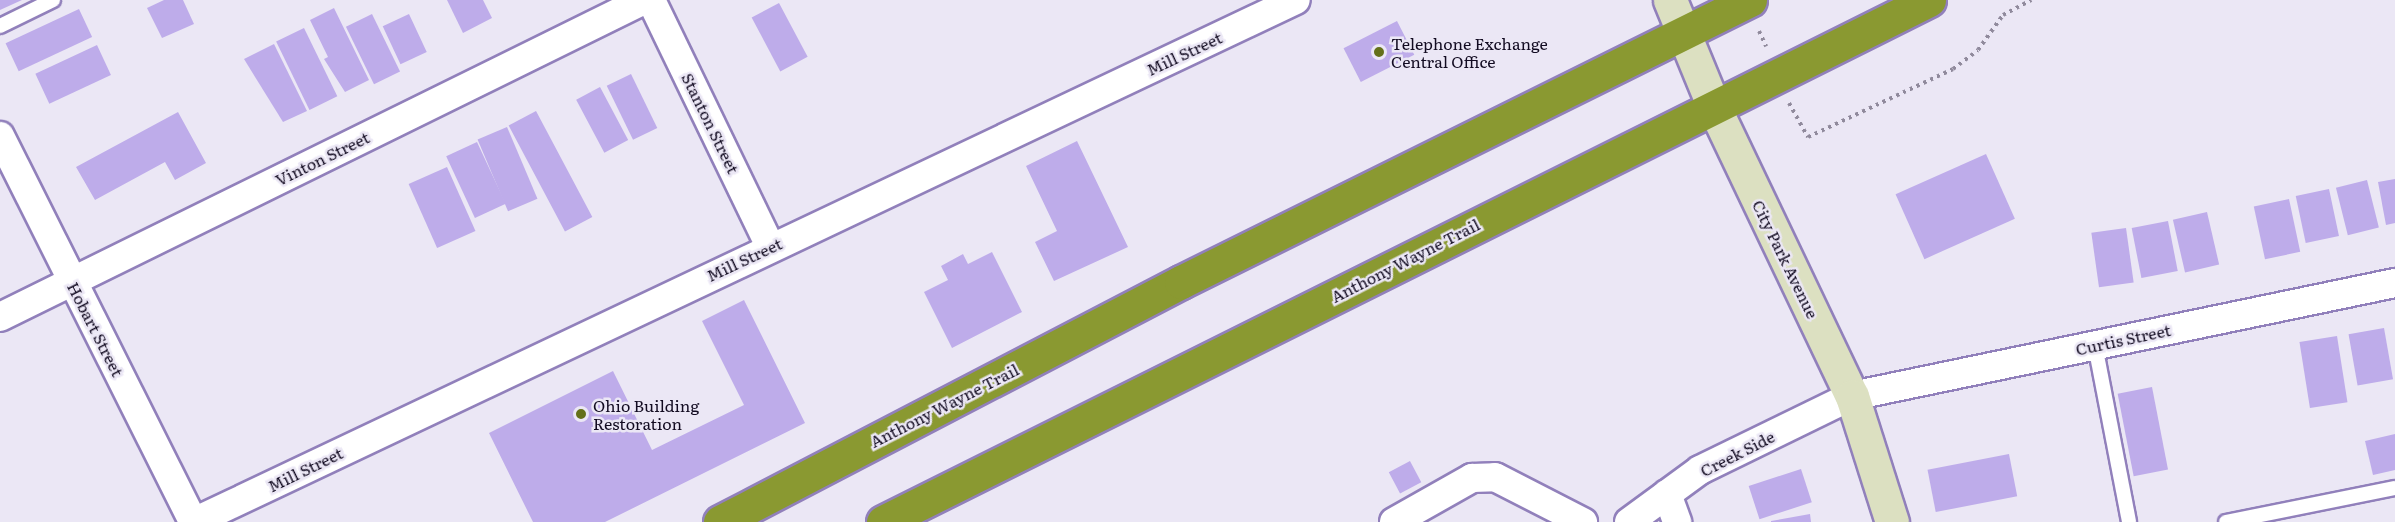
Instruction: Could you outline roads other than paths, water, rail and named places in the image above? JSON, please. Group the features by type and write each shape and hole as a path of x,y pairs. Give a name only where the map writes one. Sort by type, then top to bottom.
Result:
{"highway":[{"name":"Anthony Wayne Trail","path":"720,522 1182,282 1750,0"},
{"name":"Anthony Wayne Trail","path":"883,522 1713,105 1929,0"}],"street":[{"name":"Vinton Street","path":"0,317 644,0"},
{"name":"Stanton Street","path":"651,0 770,246"},
{"name":"Mill Street","path":"194,522 770,246 1296,0"},
{"name":"City Park Avenue","path":"1670,0 1713,105 1852,396 1892,522"},
{"name":"Hobart Street","path":"0,136 194,522"},
{"name":"Curtis Street","path":"1852,396 2395,283"},
{"name":"Creek Side","path":"1629,522 1700,470 1852,396"},
{"path":"1394,522 1472,478 1495,477 1583,522"},
{"path":"1667,494 1677,522"}],"lane":[{"path":"0,26 53,0"},
{"path":"2095,345 2129,522"},
{"path":"2226,522 2395,488"}],"place":[{"name":"Telephone Exchange Central Office","path":"1379,52"},
{"name":"Ohio Building Restoration","path":"581,414"}]}
